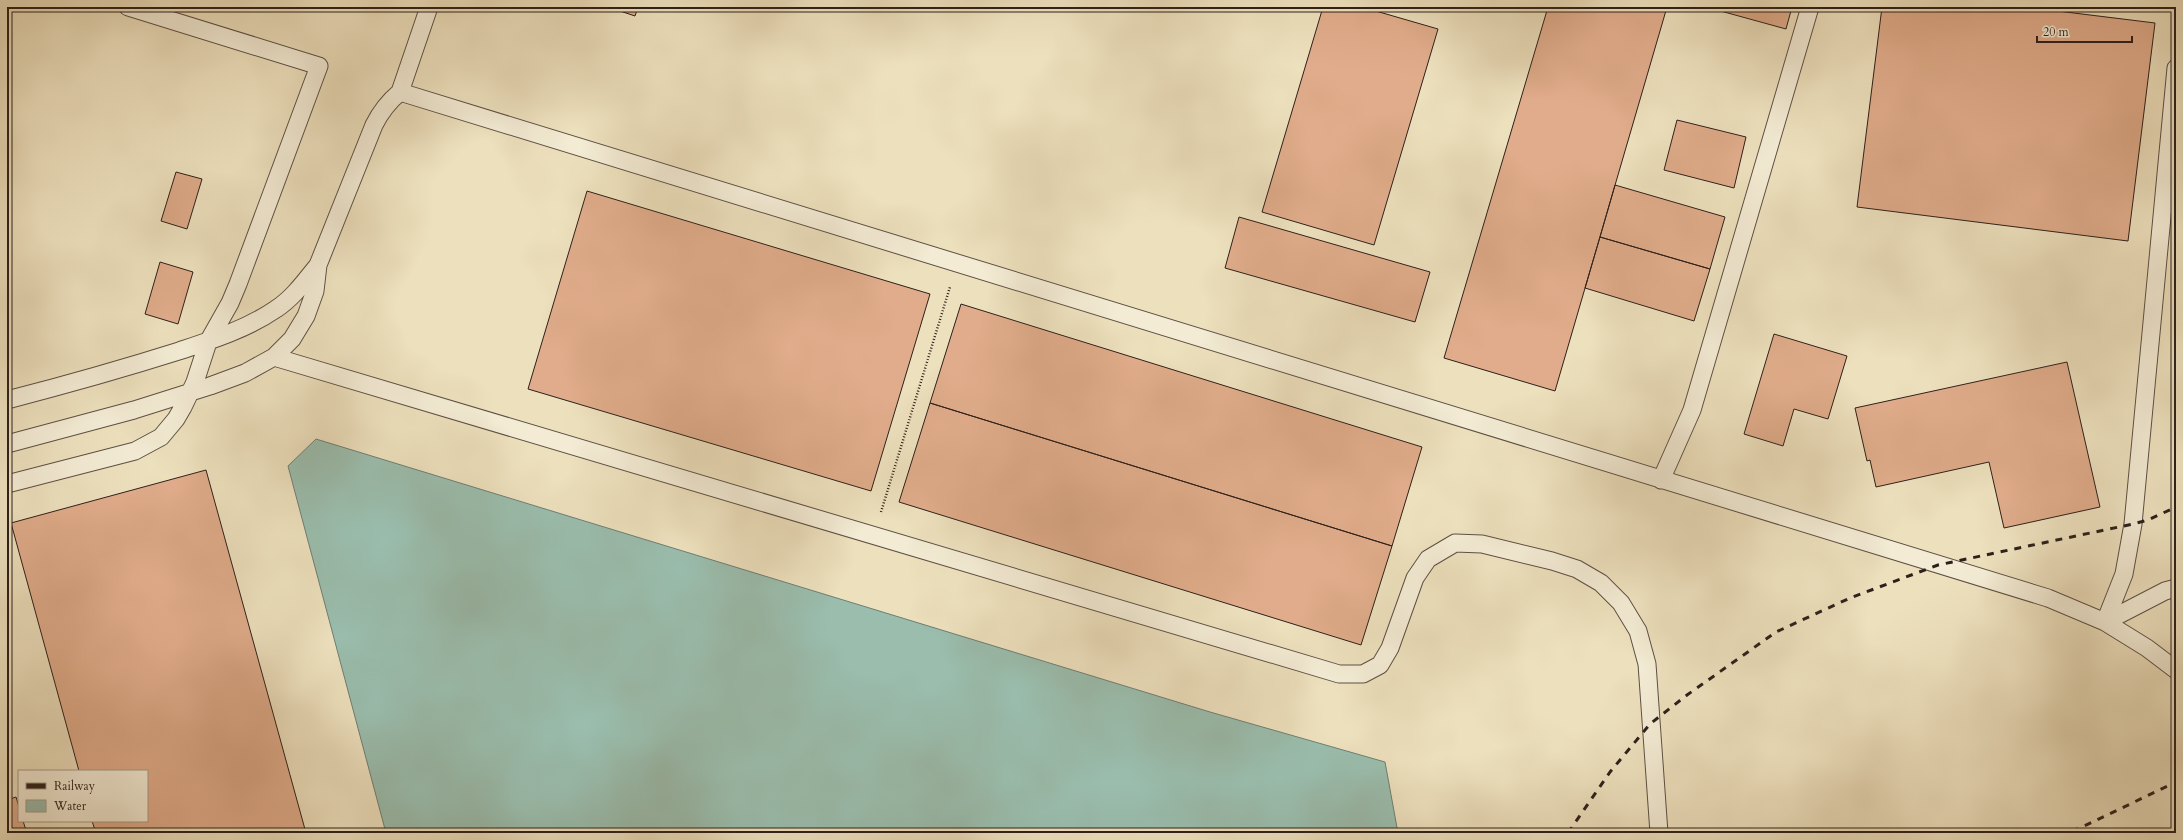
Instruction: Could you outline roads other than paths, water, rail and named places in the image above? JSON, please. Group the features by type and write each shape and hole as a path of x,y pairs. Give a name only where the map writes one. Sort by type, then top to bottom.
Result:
{"lane":[{"path":"7,484 135,451 149,445 169,429 190,392 208,342 230,303 238,284 319,66 128,7"},
{"path":"7,400 124,369 208,342 254,322 277,309 299,290 318,265 381,112 389,100 400,92 429,7"},
{"path":"1661,480 1692,410 1810,7"},
{"path":"2105,622 2124,574 2133,524 2176,68"},
{"path":"400,92 2048,598 2105,622 2147,648 2176,670"},
{"path":"7,444 134,410 190,392 245,373 274,357 292,339 306,316 315,291 318,265"},
{"path":"274,357 1339,674 1363,674 1380,665 1390,648 1415,578 1428,559 1455,543 1482,544 1552,561 1577,569 1601,583 1621,603 1638,631 1647,664 1658,833"},
{"path":"2105,622 2150,598 2176,588"}],"water":[{"path":"316,439 1210,712 1385,762 1398,833 386,833 288,466"}],"railway":[{"path":"1568,833 1610,772 1650,724 1687,695 1776,632 1850,598 1938,565 2133,524 2148,520 2176,507"},
{"path":"2058,833 2078,829 2176,782"}]}
